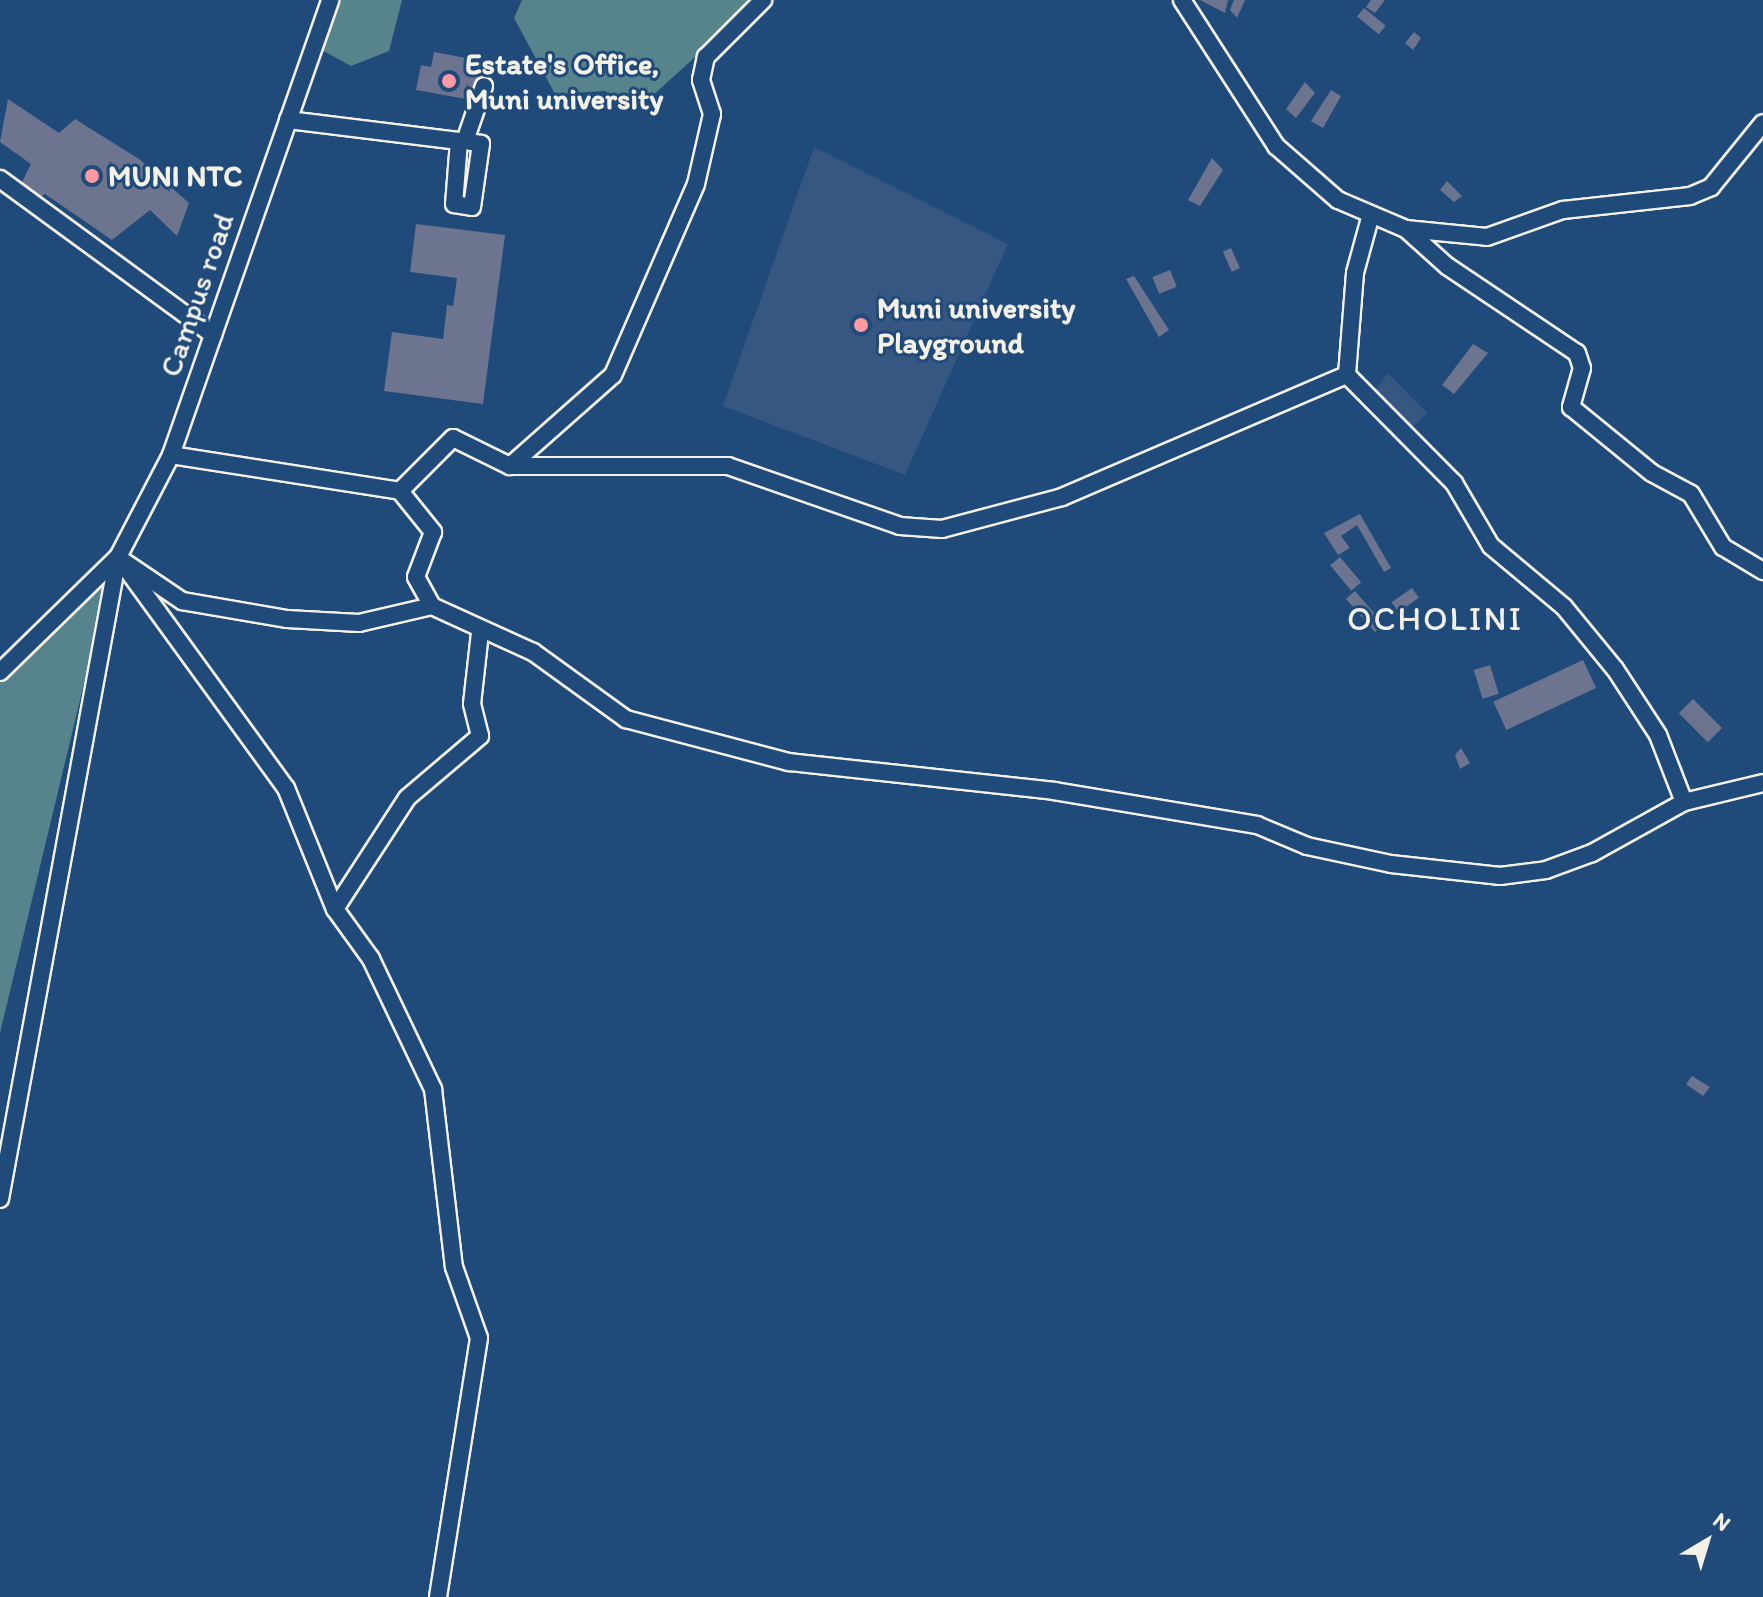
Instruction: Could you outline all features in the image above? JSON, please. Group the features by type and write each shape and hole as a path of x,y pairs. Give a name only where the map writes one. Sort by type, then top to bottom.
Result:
{"street":[{"name":"Campus road","path":"118,557 171,455 330,0"},
{"path":"510,466 613,375 696,184 712,114 701,80 706,57 763,0"},
{"path":"1182,0 1276,146 1370,218 1406,229 1487,237 1563,210 1690,196 1711,187 1763,123"},
{"path":"288,120 459,141 454,204 472,207 481,144 465,141 484,86"},
{"path":"0,179 213,335"},
{"path":"1370,218 1355,273 1347,375 1454,483 1491,546 1564,607 1615,669 1658,735 1684,802"},
{"path":"1406,229 1447,266 1577,353 1582,368 1571,407 1652,473 1691,494 1723,547 1763,571"},
{"path":"400,491 453,438 510,466 728,466 900,526 942,529 1062,497 1185,450 1347,375"},
{"path":"171,455 400,491 433,532 416,577 432,606 480,633 533,652 626,719 789,762 1054,791 1210,817 1391,864 1500,876 1546,870 1684,802 1763,783"},
{"path":"118,557 182,601 287,619 359,623 432,606"},
{"path":"0,672 118,557"},
{"path":"118,557 286,788 335,909 371,959 433,1089 454,1267 479,1338 438,1597"},
{"path":"0,1199 118,557"},
{"path":"335,909 407,798 480,736 472,704 480,633"}],"shaded area":[{"name":"Muni university Playground","path":"814,147 1008,244 905,475 723,406"},
{"path":"1388,373 1427,413 1411,429 1373,393"}],"green space":[{"path":"335,0 402,0 389,51 351,66 318,48"},
{"path":"522,0 758,0 640,107 605,91 555,94 514,18"},
{"path":"112,567 0,1033 0,677"}],"building":[{"path":"1200,0 1228,0 1225,13"},
{"path":"1234,0 1245,0 1237,18 1230,10"},
{"path":"1371,0 1385,0 1375,13 1366,7"},
{"path":"1364,8 1386,26 1379,34 1357,17"},
{"path":"1414,32 1421,38 1413,50 1405,43"},
{"name":"Estate's Office, Muni university","path":"434,52 477,60 475,72 483,73 472,100 416,90 421,65 431,67"},
{"path":"1305,82 1315,93 1296,118 1286,109"},
{"path":"1331,90 1341,96 1323,128 1311,121"},
{"name":"MUNI NTC","path":"8,99 59,133 75,119 139,159 189,203 177,236 150,210 112,240 45,194 35,200 19,188 31,164 0,142"},
{"path":"1212,158 1223,170 1200,206 1188,200"},
{"path":"1447,181 1462,196 1454,202 1440,190"},
{"path":"416,224 505,235 483,404 384,391 392,332 443,339 447,305 453,306 457,278 410,272"},
{"path":"1231,248 1240,268 1232,272 1223,252"},
{"path":"1170,270 1177,287 1159,294 1152,277"},
{"path":"1134,276 1169,330 1159,337 1126,279"},
{"path":"1473,344 1488,353 1454,394 1442,385"},
{"path":"1360,514 1391,568 1384,572 1357,525 1341,536 1350,548 1338,555 1324,533"},
{"path":"1340,557 1361,582 1351,591 1330,565"},
{"path":"1412,588 1419,598 1398,612 1392,602"},
{"path":"1355,591 1384,624 1375,632 1346,599"},
{"path":"1583,660 1596,688 1506,730 1493,702"},
{"path":"1490,665 1499,694 1483,699 1474,670"},
{"path":"1693,699 1722,728 1708,742 1679,713"},
{"path":"1461,748 1470,763 1460,769 1455,755"},
{"path":"1692,1076 1710,1087 1703,1096 1686,1084"}],"place":[{"name":"Estate's Office, Muni university","path":"449,81"},
{"name":"MUNI NTC","path":"92,176"},
{"name":"Muni university Playground","path":"861,325"}],"district":[{"name":"OCHOLINI","path":"1435,619"}]}
